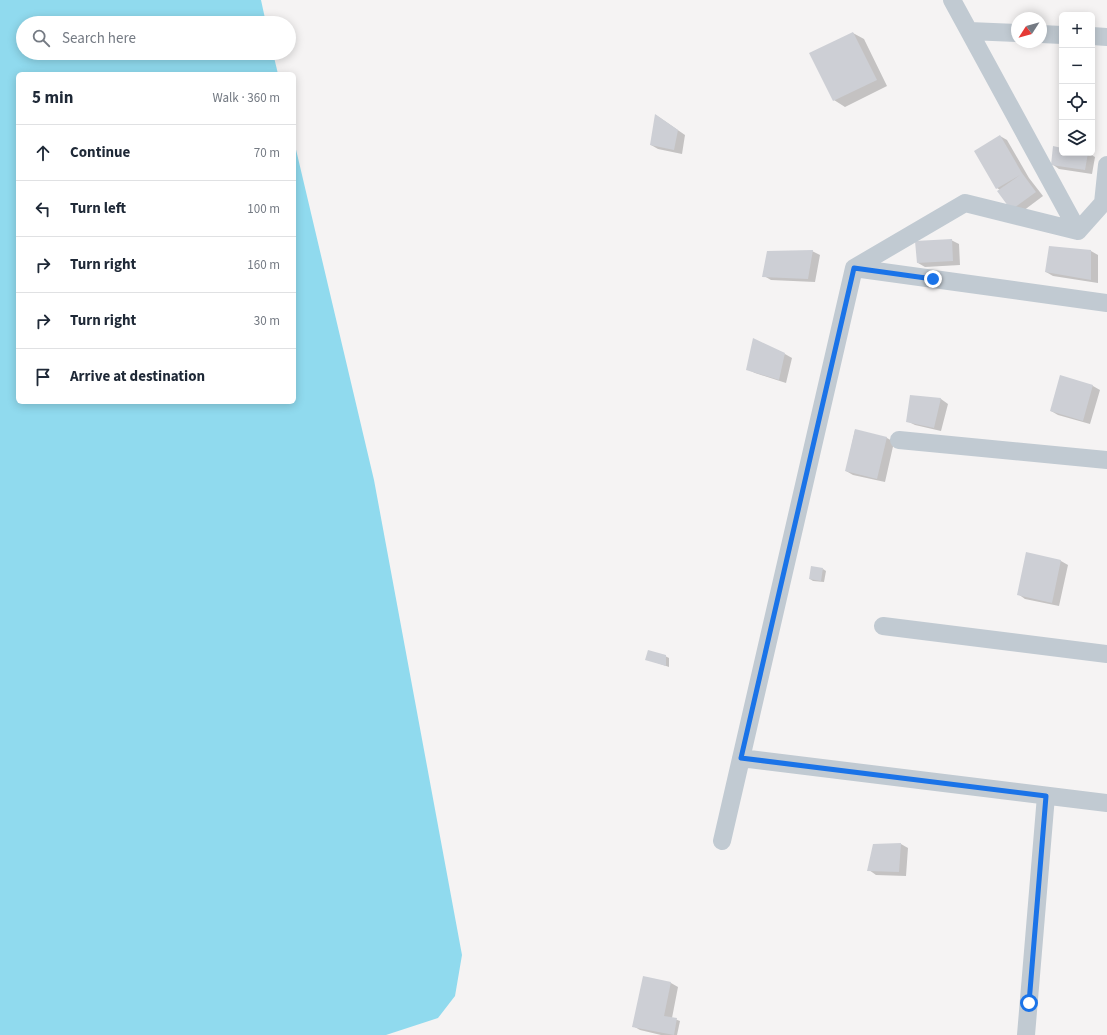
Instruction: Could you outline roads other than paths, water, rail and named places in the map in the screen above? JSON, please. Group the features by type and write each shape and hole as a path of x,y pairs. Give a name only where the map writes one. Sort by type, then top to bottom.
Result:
{"street":[{"path":"952,0 1078,231"},
{"path":"968,31 1011,33"},
{"path":"1047,34 1059,35"},
{"path":"1095,36 1107,37"},
{"path":"1078,231 1103,203 1107,165"},
{"path":"722,841 854,268 965,203 1078,231"},
{"path":"854,268 1107,303"},
{"path":"899,440 1107,460"},
{"path":"883,626 1107,654"},
{"path":"741,758 1107,803"},
{"path":"1026,1035 1046,796"}],"water":[{"path":"0,0 261,0 264,16 16,16 16,60 275,60 278,72 16,72 16,404 296,404 296,149 374,480 462,955 455,996 438,1018 386,1035 0,1035"}]}
